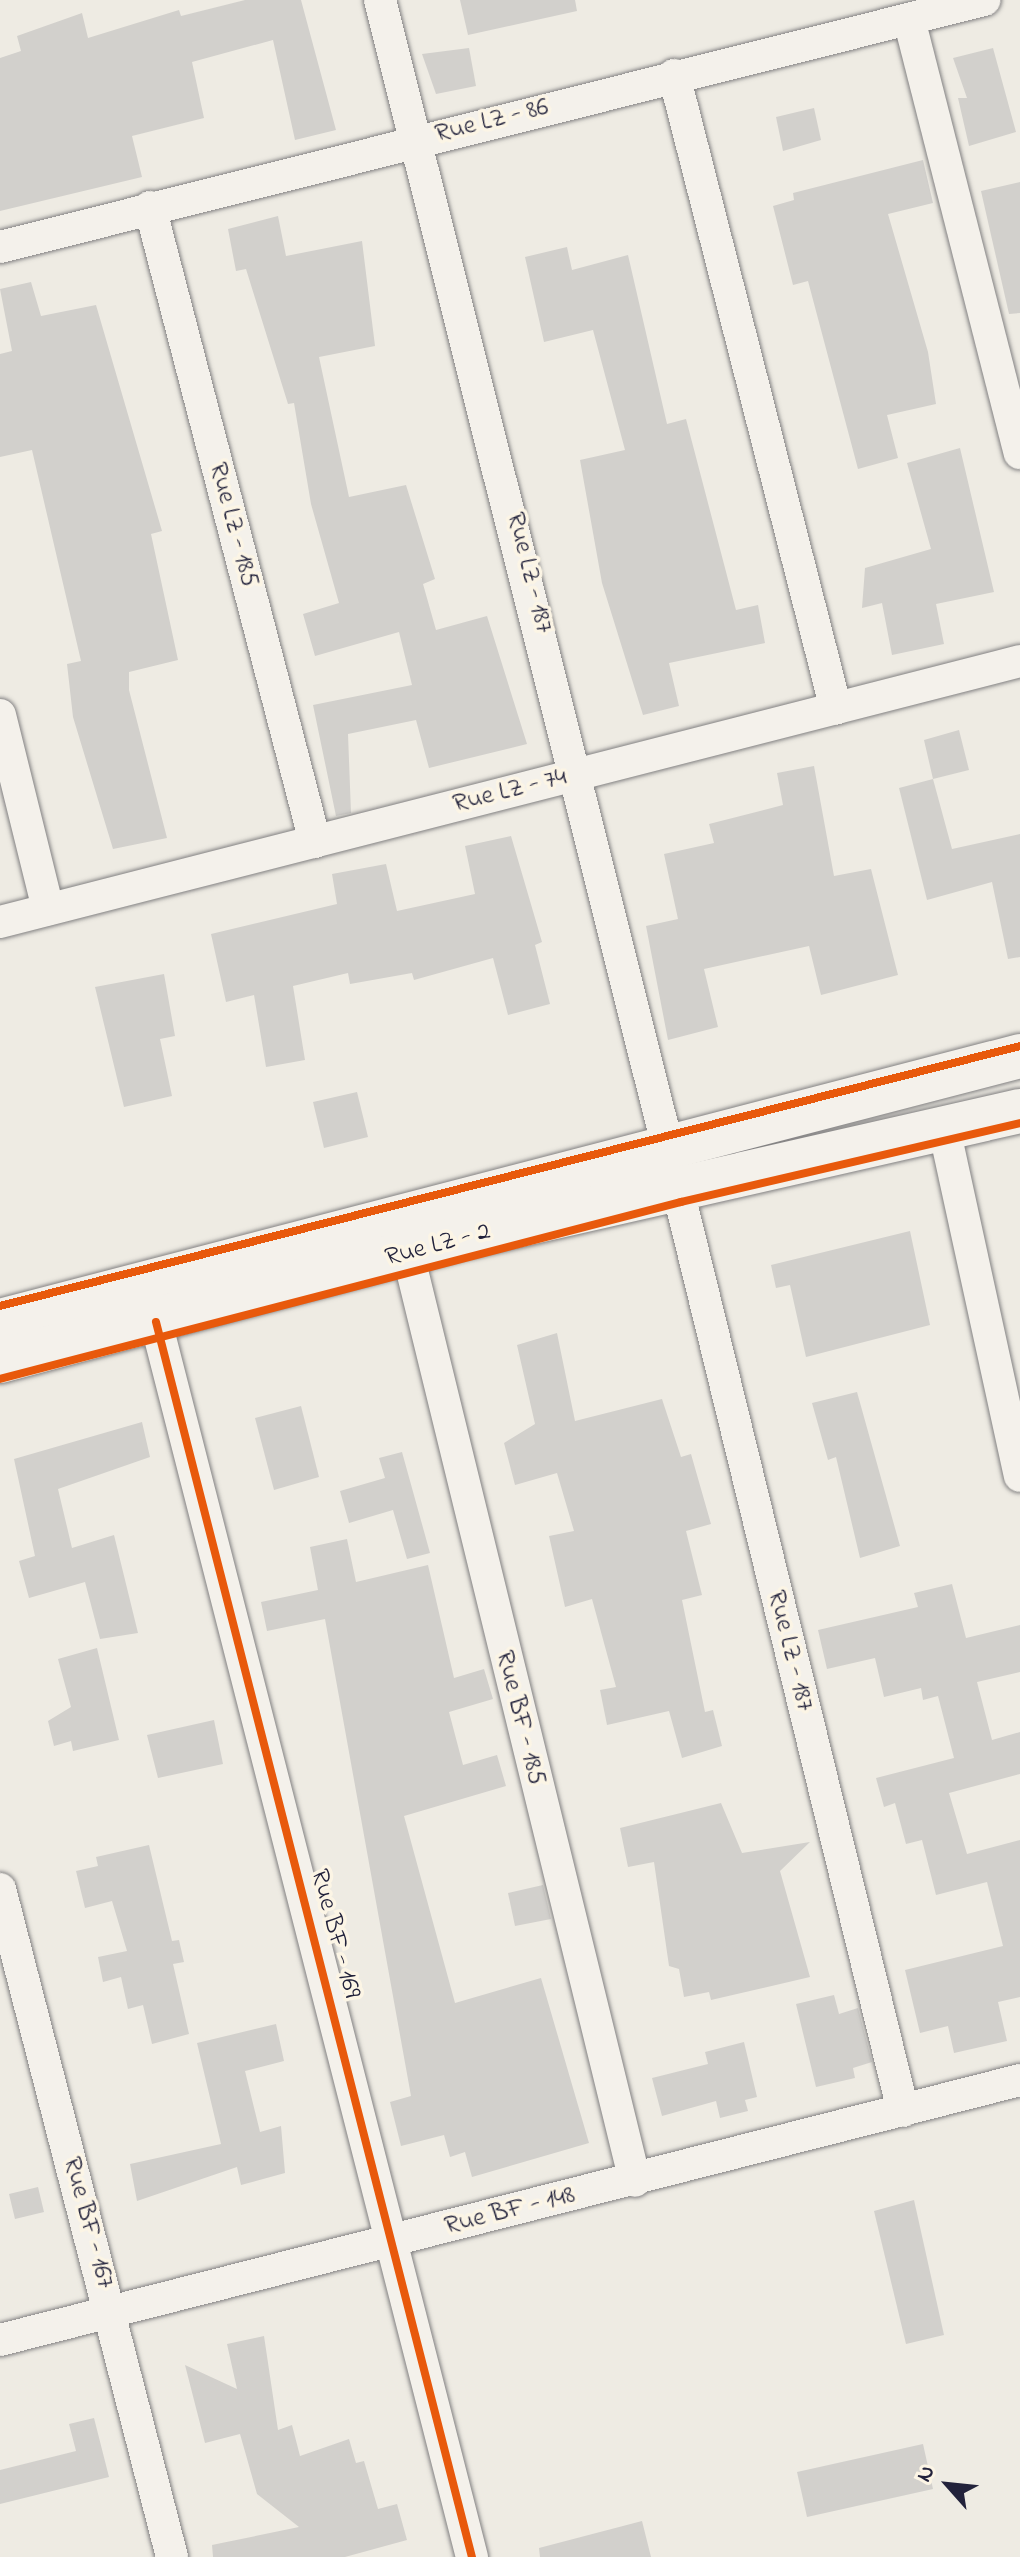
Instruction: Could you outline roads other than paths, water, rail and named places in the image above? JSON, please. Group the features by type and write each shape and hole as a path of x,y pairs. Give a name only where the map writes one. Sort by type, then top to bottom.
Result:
{"main road":[{"name":"Rue LZ - 2","path":"0,1321 1020,1056"},
{"name":"Rue LZ - 2","path":"0,1361 408,1254 1020,1111"}],"street":[{"name":"Rue LZ - 187","path":"380,0 580,774 668,1148"},
{"name":"Rue LZ - 86","path":"0,247 674,75 984,0"},
{"path":"909,19 1020,453"},
{"path":"674,75 836,709"},
{"name":"Rue LZ - 185","path":"150,207 315,842"},
{"name":"Rue LZ - 74","path":"0,922 1020,661"},
{"path":"0,715 48,909"},
{"path":"944,1128 1020,1476"},
{"name":"Rue LZ - 187","path":"678,1190 903,2111"},
{"name":"Rue BF - 185","path":"408,1254 635,2181"},
{"name":"Rue BF - 169","path":"156,1322 394,2240 472,2557"},
{"name":"Rue BF - 167","path":"0,1889 172,2557"},
{"name":"Rue BF - 148","path":"0,2340 635,2181 1020,2080"}]}
